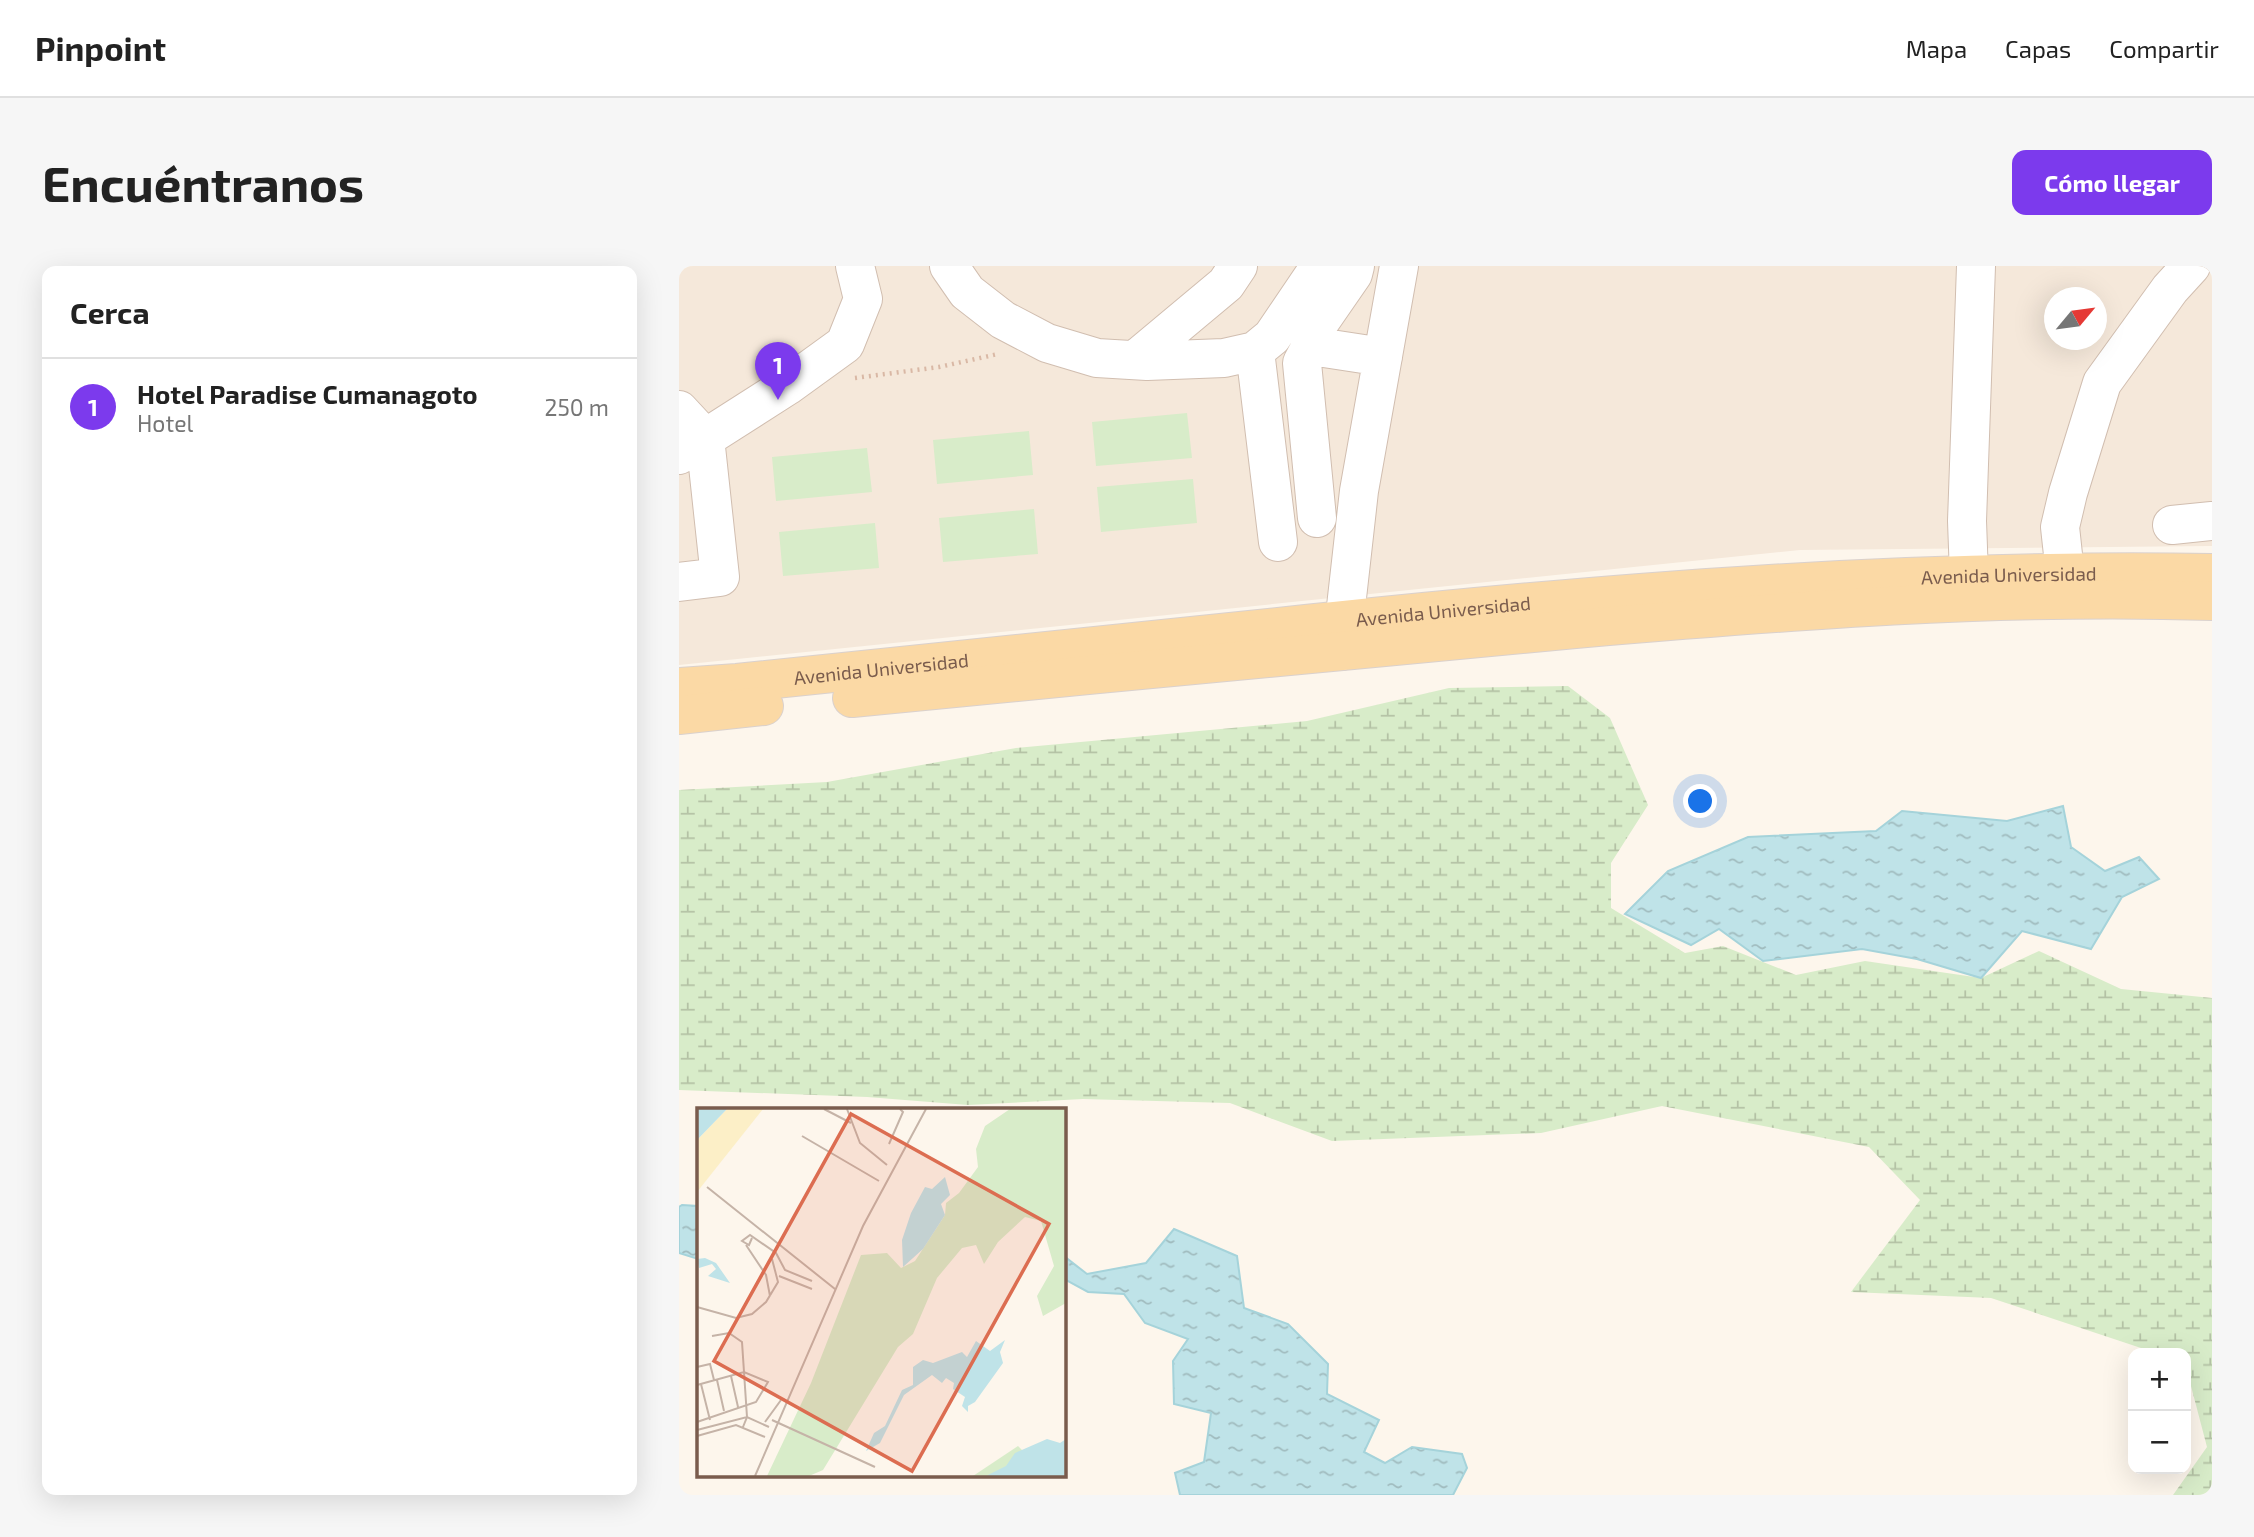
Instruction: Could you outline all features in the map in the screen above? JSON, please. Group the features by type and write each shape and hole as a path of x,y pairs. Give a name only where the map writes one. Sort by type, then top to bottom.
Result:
{"main road":[{"name":"Avenida Universidad","path":"679,715 1343,635 1538,600 1738,586 1969,575 2212,573"},
{"name":"Avenida Universidad","path":"679,687 1343,635 1941,603 2143,599 2212,601"}],"street":[{"path":"692,446 845,345 863,299 855,266"},
{"path":"949,266 967,292 1003,320 1047,343 1097,358 1135,360 1224,358 1255,351 1336,279"},
{"path":"1135,360 1226,284 1238,266"},
{"path":"1343,635 1359,491 1399,266"},
{"path":"1969,575 1967,521 1976,266"},
{"path":"2066,573 2060,527 2102,383 2177,274"},
{"path":"1336,279 1391,314"},
{"path":"1317,518 1302,363 1336,279"},
{"path":"1311,346 1383,358"},
{"path":"1255,351 1278,542"},
{"path":"679,410 692,446 720,577 679,582"},
{"path":"2172,524 2212,521"}],"path":[{"path":"842,380 939,368 1047,343"}],"shaded area":[{"path":"679,266 2212,266 2212,546 1800,550 679,665"}],"green space":[{"path":"1187,413 1192,458 1096,466 1092,422"},
{"path":"1029,431 1033,475 937,484 933,440"},
{"path":"867,448 872,492 776,501 772,457"},
{"path":"1193,479 1197,523 1101,532 1097,487"},
{"path":"1034,509 1038,554 943,562 939,518"},
{"path":"875,523 879,568 783,576 779,532"},
{"path":"1568,686 1610,718 1648,805 1611,863 1611,908 1685,953 1723,946 1796,975 1865,961 1981,978 2039,951 2121,989 2212,998 2212,1495 2173,1495 2188,1474 2191,1474 2191,1470 2207,1447 2191,1386 2191,1348 2141,1348 1991,1298 1851,1292 1920,1200 1869,1147 1662,1106 1541,1133 1332,1141 1230,1103 1083,1099 968,1105 867,1097 679,1090 679,790 827,782 1016,748 1307,721 1449,688"}],"water":[{"path":"2063,806 2071,847 2105,871 2139,857 2159,879 2122,897 2091,949 2022,931 1981,978 1917,959 1862,949 1763,961 1719,929 1691,945 1625,914 1668,871 1748,837 1876,831 1902,811 2007,821"},
{"path":"697,1206 697,1259 679,1253 679,1207"},
{"path":"1174,1229 1237,1256 1244,1308 1288,1324 1328,1364 1327,1394 1379,1420 1364,1452 1385,1463 1412,1447 1462,1454 1467,1468 1453,1495 1180,1495 1175,1473 1204,1462 1211,1413 1174,1404 1173,1361 1188,1339 1145,1323 1124,1294 1088,1292 1066,1280 1066,1258 1087,1274 1146,1263"}],"place":[{"name":"Hotel Paradise Cumanagoto","path":"778,400"}]}
